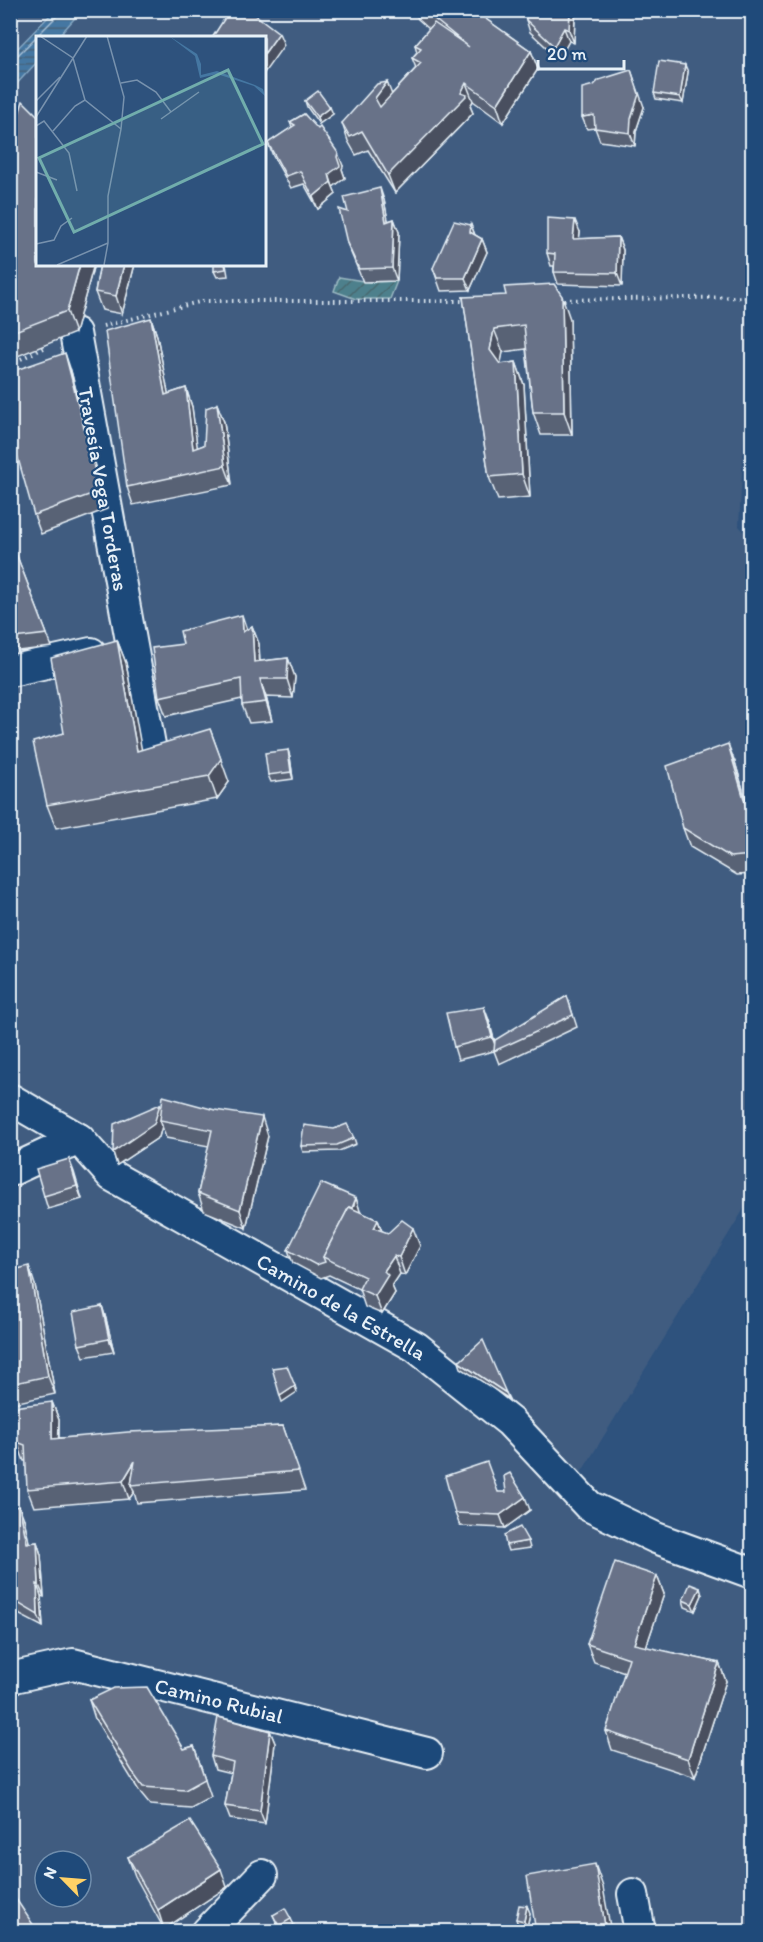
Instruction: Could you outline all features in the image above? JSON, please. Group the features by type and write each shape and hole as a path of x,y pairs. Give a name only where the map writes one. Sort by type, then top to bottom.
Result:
{"street":[{"name":"Travesía Vega Torderas","path":"75,333 152,756"},
{"path":"10,671 132,644"},
{"path":"10,1099 80,1138"},
{"path":"10,1171 80,1138"},
{"name":"Camino de la Estrella","path":"80,1138 111,1176 416,1347 510,1422 589,1506 656,1538 753,1573"},
{"name":"Camino Rubial","path":"10,1678 73,1664 427,1753"},
{"path":"207,1932 262,1875"},
{"path":"633,1894 640,1932"}],"path":[{"path":"555,300 753,297"},
{"path":"10,364 75,333 203,301 472,301"}],"shaded area":[{"path":"11,11 752,11 752,289 739,526 752,540 752,1196 573,1486 752,1586 752,1931 11,1932"}],"green space":[{"path":"339,277 369,282 397,281 390,299 356,299 334,291"}],"water":[{"path":"54,11 81,11 59,36 36,36 36,63 11,90 11,55"}],"building":[{"path":"230,10 249,10 279,33 266,51 266,36 213,36"},
{"path":"423,10 473,10 531,51 497,105 466,83 461,93 467,95 388,175 362,131 350,137 342,123 377,84 387,82 375,98 380,107 421,63 412,58 421,48 415,45 434,23 469,47"},
{"path":"527,10 570,10 569,30 564,28 554,46 526,20"},
{"path":"659,61 685,65 680,97 654,93"},
{"path":"631,70 639,94 631,119 630,133 595,128 594,115 582,117 582,88"},
{"path":"318,91 330,107 317,117 305,101"},
{"path":"23,101 36,114 36,266 79,266 67,311 10,333 10,143"},
{"path":"304,114 318,129 320,127 338,153 340,166 329,174 331,182 313,197 300,171 286,176 268,143 295,125 290,122"},
{"path":"380,188 386,222 394,219 392,268 359,269 347,243 339,209 348,212 344,197"},
{"path":"547,218 575,220 573,239 618,237 617,273 554,272 555,254 547,253"},
{"path":"454,221 471,225 470,232 482,239 465,278 437,278 433,268"},
{"path":"100,266 124,266 116,296 95,292"},
{"path":"214,266 225,266 226,269 214,271"},
{"path":"554,284 562,296 564,412 533,412 524,325 494,329 490,350 500,364 516,362 522,474 489,477 463,297 506,295 504,287"},
{"path":"151,318 165,395 186,388 193,449 204,445 206,408 217,404 225,466 127,487 105,331"},
{"path":"65,353 100,491 34,515 10,430 10,372"},
{"path":"10,538 47,634 14,638 10,628"},
{"path":"242,615 243,632 252,626 254,662 288,658 287,679 260,679 266,702 242,705 241,679 159,697 152,648 183,644 180,631"},
{"path":"117,640 137,751 210,729 221,759 209,776 47,805 33,742 64,733 51,658"},
{"path":"728,744 753,830 753,855 730,857 683,828 667,766"},
{"path":"288,750 291,772 268,775 265,753"},
{"path":"567,996 573,1015 494,1051 495,1040"},
{"path":"484,1007 492,1037 454,1047 446,1013"},
{"path":"163,1096 215,1110 262,1117 240,1210 198,1193 212,1130 160,1120"},
{"path":"160,1104 154,1124 113,1152 114,1124"},
{"path":"347,1124 354,1138 337,1145 301,1146 304,1125 334,1129"},
{"path":"69,1159 77,1186 44,1196 36,1169"},
{"path":"321,1183 356,1198 323,1257 325,1262 316,1265 288,1250"},
{"path":"349,1207 378,1220 374,1228 388,1233 402,1220 413,1228 399,1257 394,1256 384,1271 388,1275 375,1296 359,1289 365,1277 323,1257"},
{"path":"29,1266 48,1376 10,1384 10,1271"},
{"path":"102,1306 109,1339 79,1345 73,1312"},
{"path":"483,1340 506,1393 459,1362"},
{"path":"287,1366 295,1386 280,1396 272,1368"},
{"path":"52,1402 52,1439 128,1432 283,1426 299,1471 131,1485 135,1461 123,1481 27,1489 25,1445 17,1442 13,1407"},
{"path":"487,1462 498,1492 506,1492 504,1476 510,1473 525,1497 500,1515 455,1513 445,1476"},
{"path":"19,1506 27,1543 37,1542 38,1615 16,1602 10,1595 10,1508"},
{"path":"520,1527 528,1541 506,1545 504,1535"},
{"path":"615,1562 657,1576 634,1644 719,1663 688,1759 606,1731 629,1658 587,1644"},
{"path":"690,1584 700,1588 692,1604 683,1600"},
{"path":"147,1687 184,1749 194,1746 205,1779 185,1790 143,1787 89,1700 114,1688"},
{"path":"218,1717 270,1731 260,1811 225,1806 233,1762 211,1756"},
{"path":"190,1821 221,1869 158,1910 128,1857"},
{"path":"595,1864 606,1932 536,1932 527,1876"},
{"path":"10,1890 38,1932 10,1932"},
{"path":"519,1905 527,1906 524,1921 516,1919"},
{"path":"285,1908 291,1919 279,1926 273,1915"}]}
